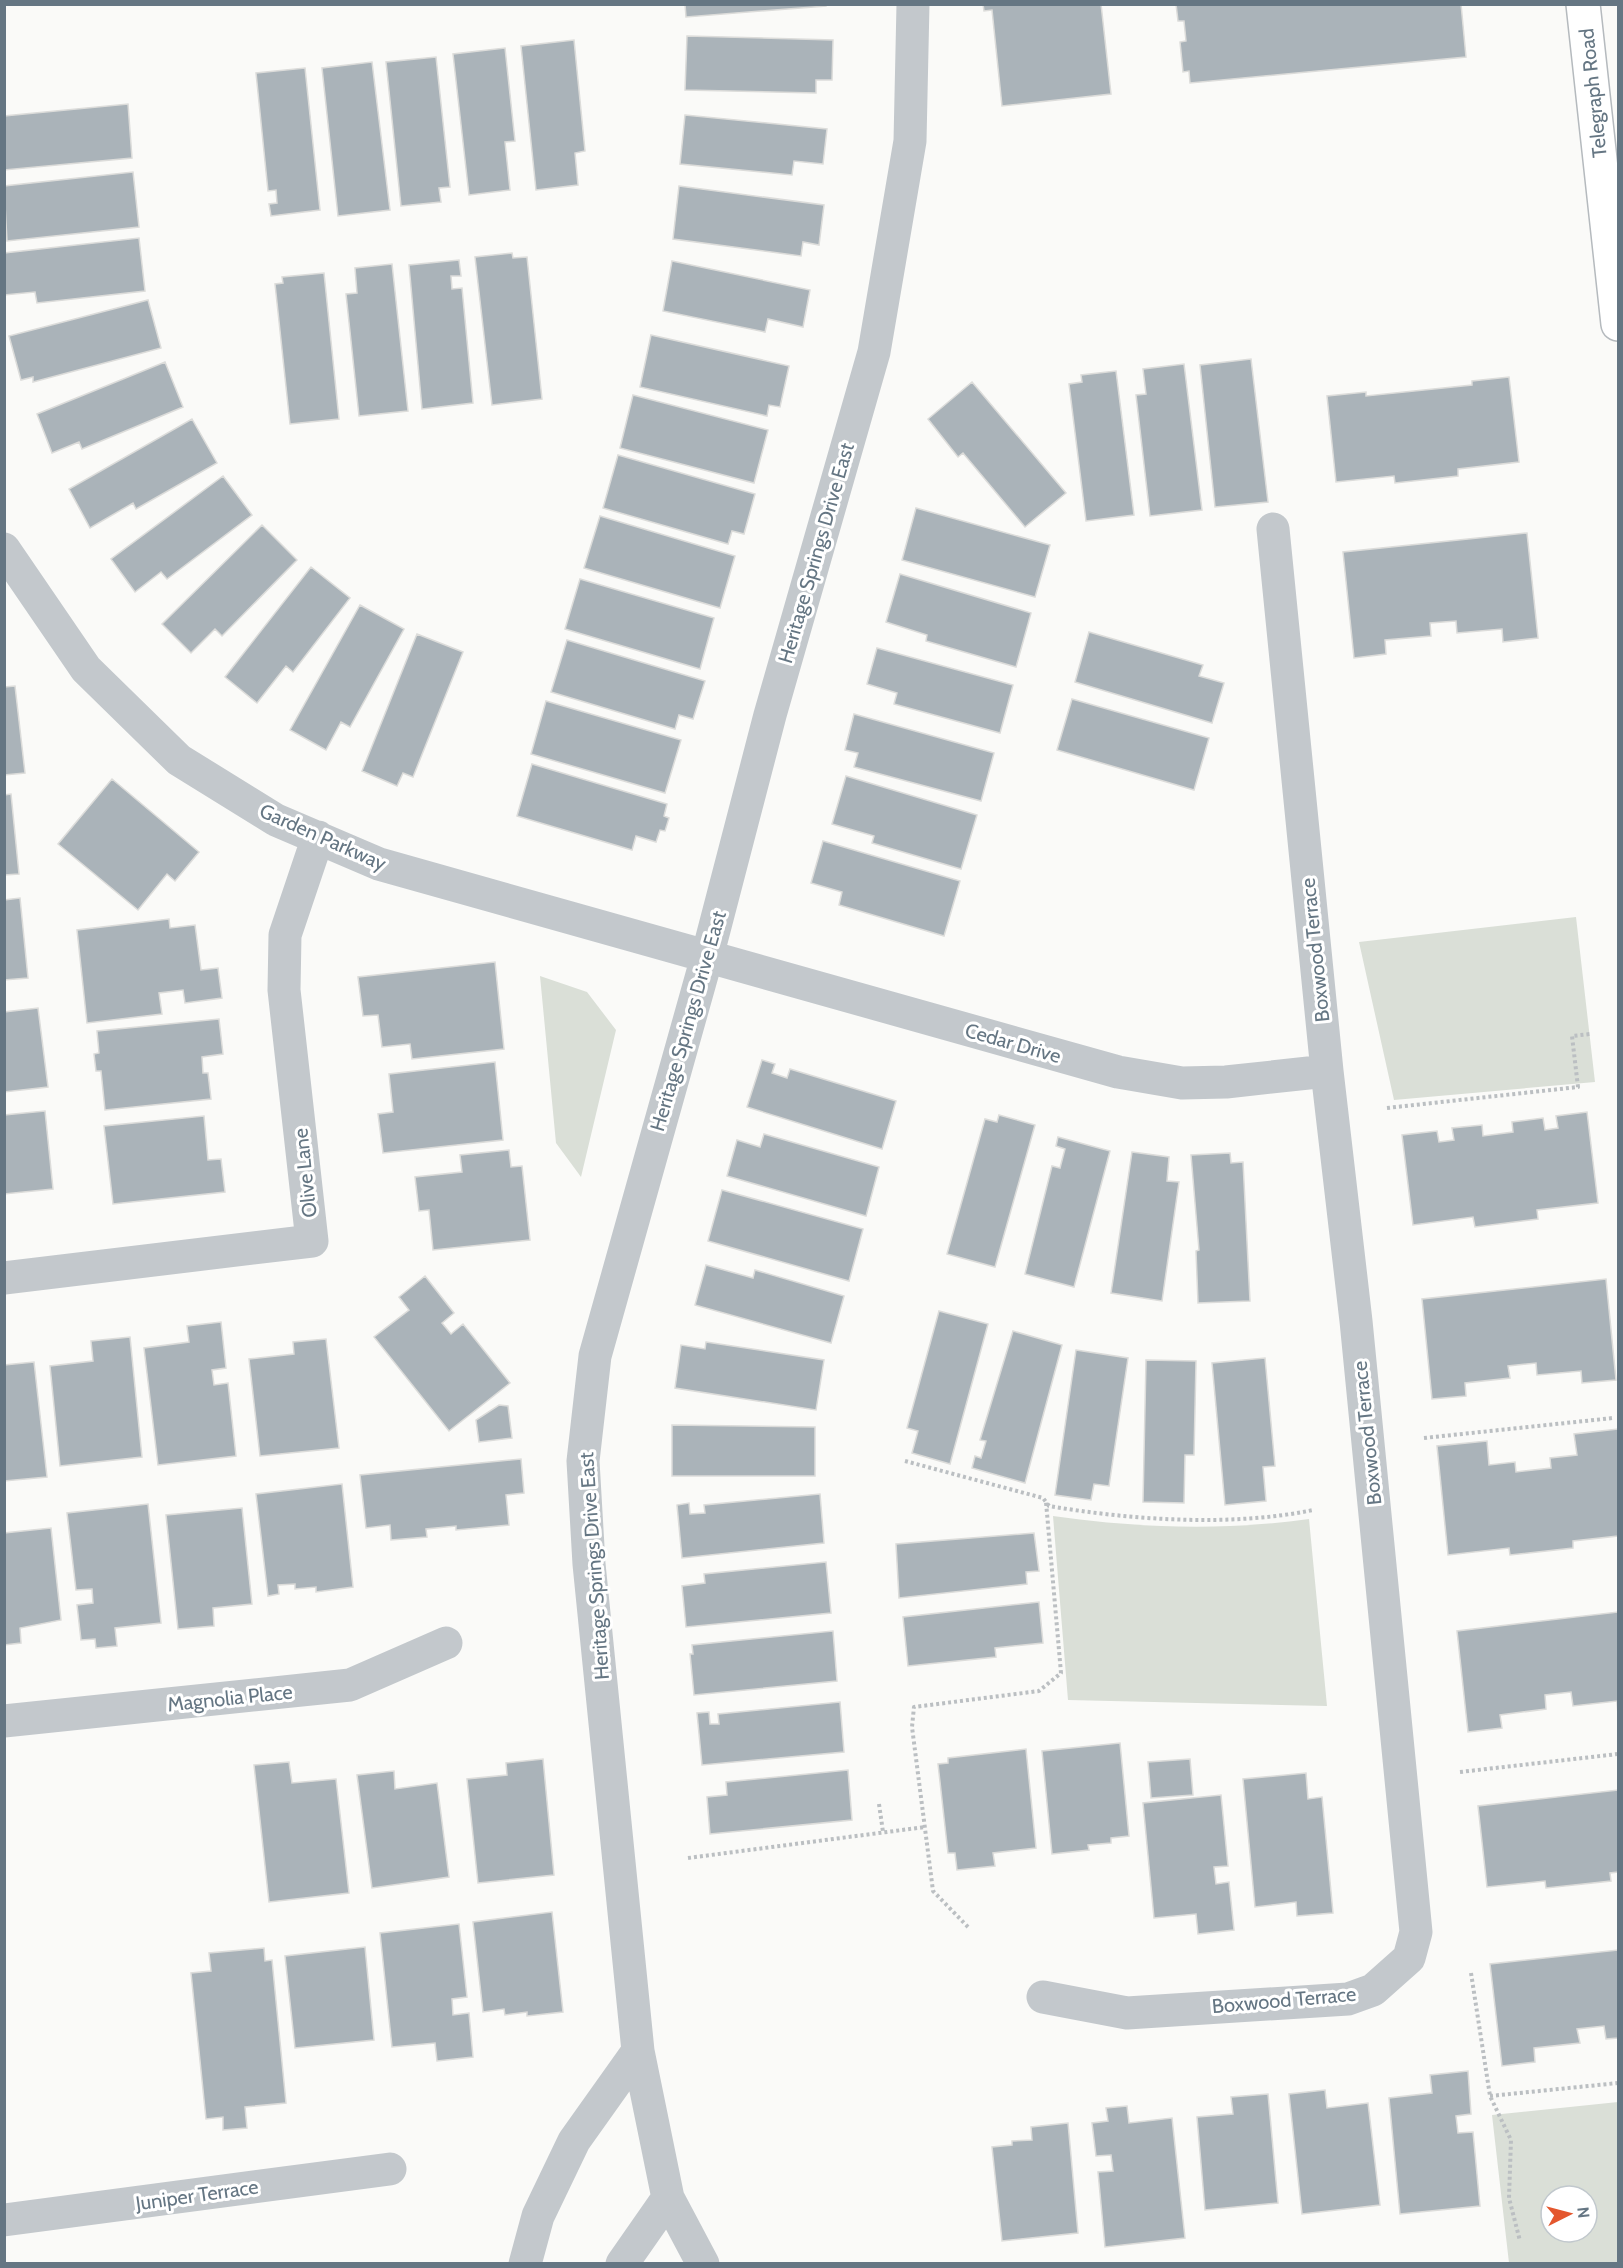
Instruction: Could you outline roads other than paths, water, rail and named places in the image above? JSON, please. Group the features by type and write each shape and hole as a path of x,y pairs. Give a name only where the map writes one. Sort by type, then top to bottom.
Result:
{"main road":[{"name":"Telegraph Road","path":"1583,4 1618,324"}],"street":[{"name":"Heritage Springs Drive East","path":"703,2264 668,2198 638,2051 589,1564 583,1461 595,1356 706,957 770,715 874,352 910,141 913,4"},
{"name":"Boxwood Terrace","path":"1043,1997 1127,2013 1348,1999 1373,1990 1409,1958 1416,1932 1356,1321 1327,1071 1273,529"},
{"name":"Garden Parkway","path":"4,549 86,669 179,760 276,820 379,864 706,957"},
{"name":"Olive Lane","path":"4,1278 312,1241 285,979 285,934 318,837"},
{"name":"Cedar Drive","path":"706,957 1118,1072 1182,1083 1226,1082 1327,1071"},
{"name":"Magnolia Place","path":"4,1721 332,1688 365,1679 446,1643"},
{"path":"525,2264 537,2216 574,2141 638,2051"},
{"name":"Juniper Terrace","path":"4,2220 390,2169"},
{"path":"622,2264 668,2198"}]}
